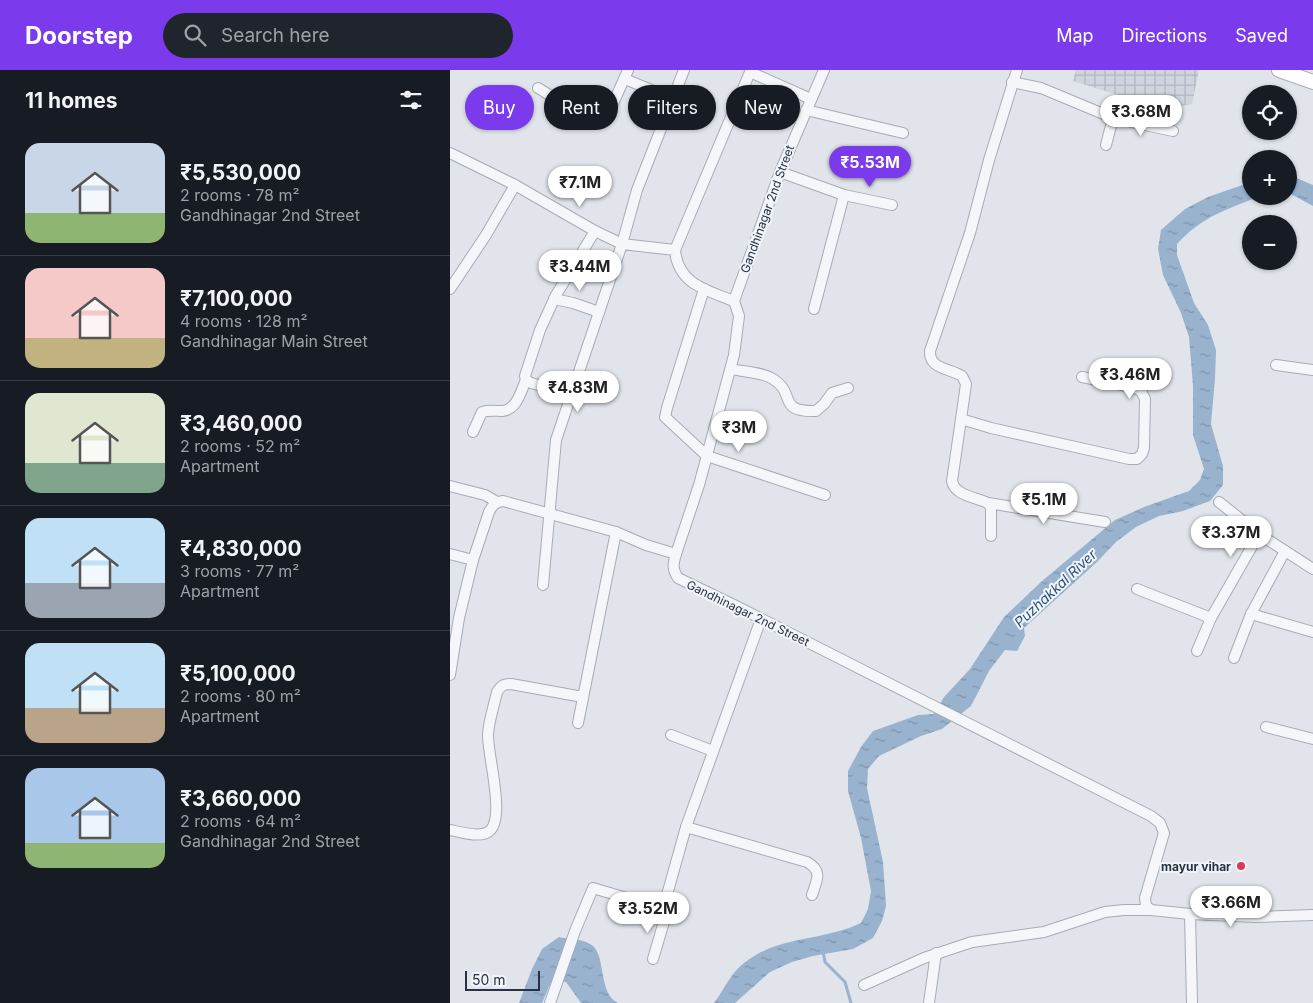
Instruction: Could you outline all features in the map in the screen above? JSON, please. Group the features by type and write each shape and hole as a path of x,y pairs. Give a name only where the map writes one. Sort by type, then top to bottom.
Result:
{"main road":[{"path":"1279,70 1313,82"}],"street":[{"path":"678,85 684,70"},
{"name":"Gandhinagar 2nd Street","path":"824,70 780,172 734,301 739,316 739,325 731,369 708,456 676,554 673,572 678,578 1142,812 1160,824 1164,833 1162,844 1145,898 1146,906 1151,910"},
{"path":"1017,70 989,160 970,234 930,351 930,358 935,365 962,376 966,384 952,481 954,487 960,493 988,503 1104,522"},
{"path":"734,301 704,289 682,272 676,263 675,250 750,72 811,99"},
{"path":"538,88 567,106 594,119 602,120 608,116 627,74 647,85"},
{"path":"1012,82 1041,88 1113,118 1173,131"},
{"path":"806,110 903,133"},
{"path":"1106,145 1113,118"},
{"path":"543,584 556,440 622,244 637,190 661,130"},
{"path":"450,153 515,185 595,231 622,244 675,250"},
{"path":"780,172 844,195 892,205"},
{"path":"450,289 486,236 515,185"},
{"path":"814,309 844,195"},
{"path":"474,432 482,412 488,410 505,411 512,408 526,380 525,376 540,330 554,299 595,231"},
{"path":"704,289 667,408 666,417 708,456 825,495"},
{"path":"554,299 599,312"},
{"path":"1276,365 1313,370"},
{"path":"731,369 762,375 775,380 785,391 792,408 801,410 816,411 832,393 848,388"},
{"path":"961,419 1024,436 1129,459 1137,459 1142,454 1144,448 1145,399 1141,391 1082,377"},
{"path":"526,380 571,394"},
{"path":"450,486 485,495 497,502"},
{"path":"450,676 459,618 473,560 488,512 497,502 502,501 616,532 646,545 676,554"},
{"path":"1219,502 1259,534 1313,569"},
{"path":"988,503 990,507 991,536"},
{"path":"578,722 616,532"},
{"path":"1197,651 1211,618 1259,534"},
{"path":"1234,658 1251,614 1285,551"},
{"path":"450,554 473,560"},
{"path":"1138,589 1211,618"},
{"path":"1251,614 1313,632"},
{"path":"654,959 665,918 663,909 686,827 760,618"},
{"path":"450,830 478,834 488,833 492,829 497,812 488,733 497,692 501,686 511,684 583,697"},
{"path":"1266,727 1313,739"},
{"path":"671,735 713,751"},
{"path":"686,827 807,862 815,867 818,876 812,895"},
{"path":"550,1003 575,931 593,888 663,909"},
{"path":"864,985 936,953 972,942 1044,932 1105,912 1151,910 1255,917 1313,915"},
{"path":"1190,914 1192,1003"},
{"path":"929,1003 936,953"}],"shaded area":[{"path":"1076,70 1199,70 1192,104 1163,109 1073,81"}],"water":[{"path":"1297,178 1313,185 1313,206 1297,197"},
{"name":"Puzhakkal River","path":"1242,185 1242,203 1206,220 1177,244 1177,255 1194,303 1208,325 1216,350 1211,424 1223,466 1223,485 1210,501 1183,511 1159,516 1136,527 1116,542 1097,562 1024,628 1025,636 1017,651 1005,650 989,671 971,706 942,729 921,736 879,756 868,769 867,788 883,862 886,906 882,921 873,938 853,949 792,962 770,972 735,1003 714,1003 735,972 757,954 786,943 846,929 861,923 868,909 871,891 861,838 848,791 848,771 861,747 873,731 918,715 934,714 944,697 970,669 1004,617 1042,581 1115,520 1144,507 1189,491 1200,480 1204,469 1193,435 1193,386 1189,337 1181,313 1163,275 1158,249 1161,230 1185,209 1208,197"},
{"path":"559,937 583,941 595,948 599,955 607,991 611,998 618,1003 581,1003 566,982 552,980 542,1003 519,1003 542,949"}],"waterway":[{"path":"823,951 825,962 845,982 851,1003"}],"place":[{"name":"mayur vihar","path":"1241,866"}]}
